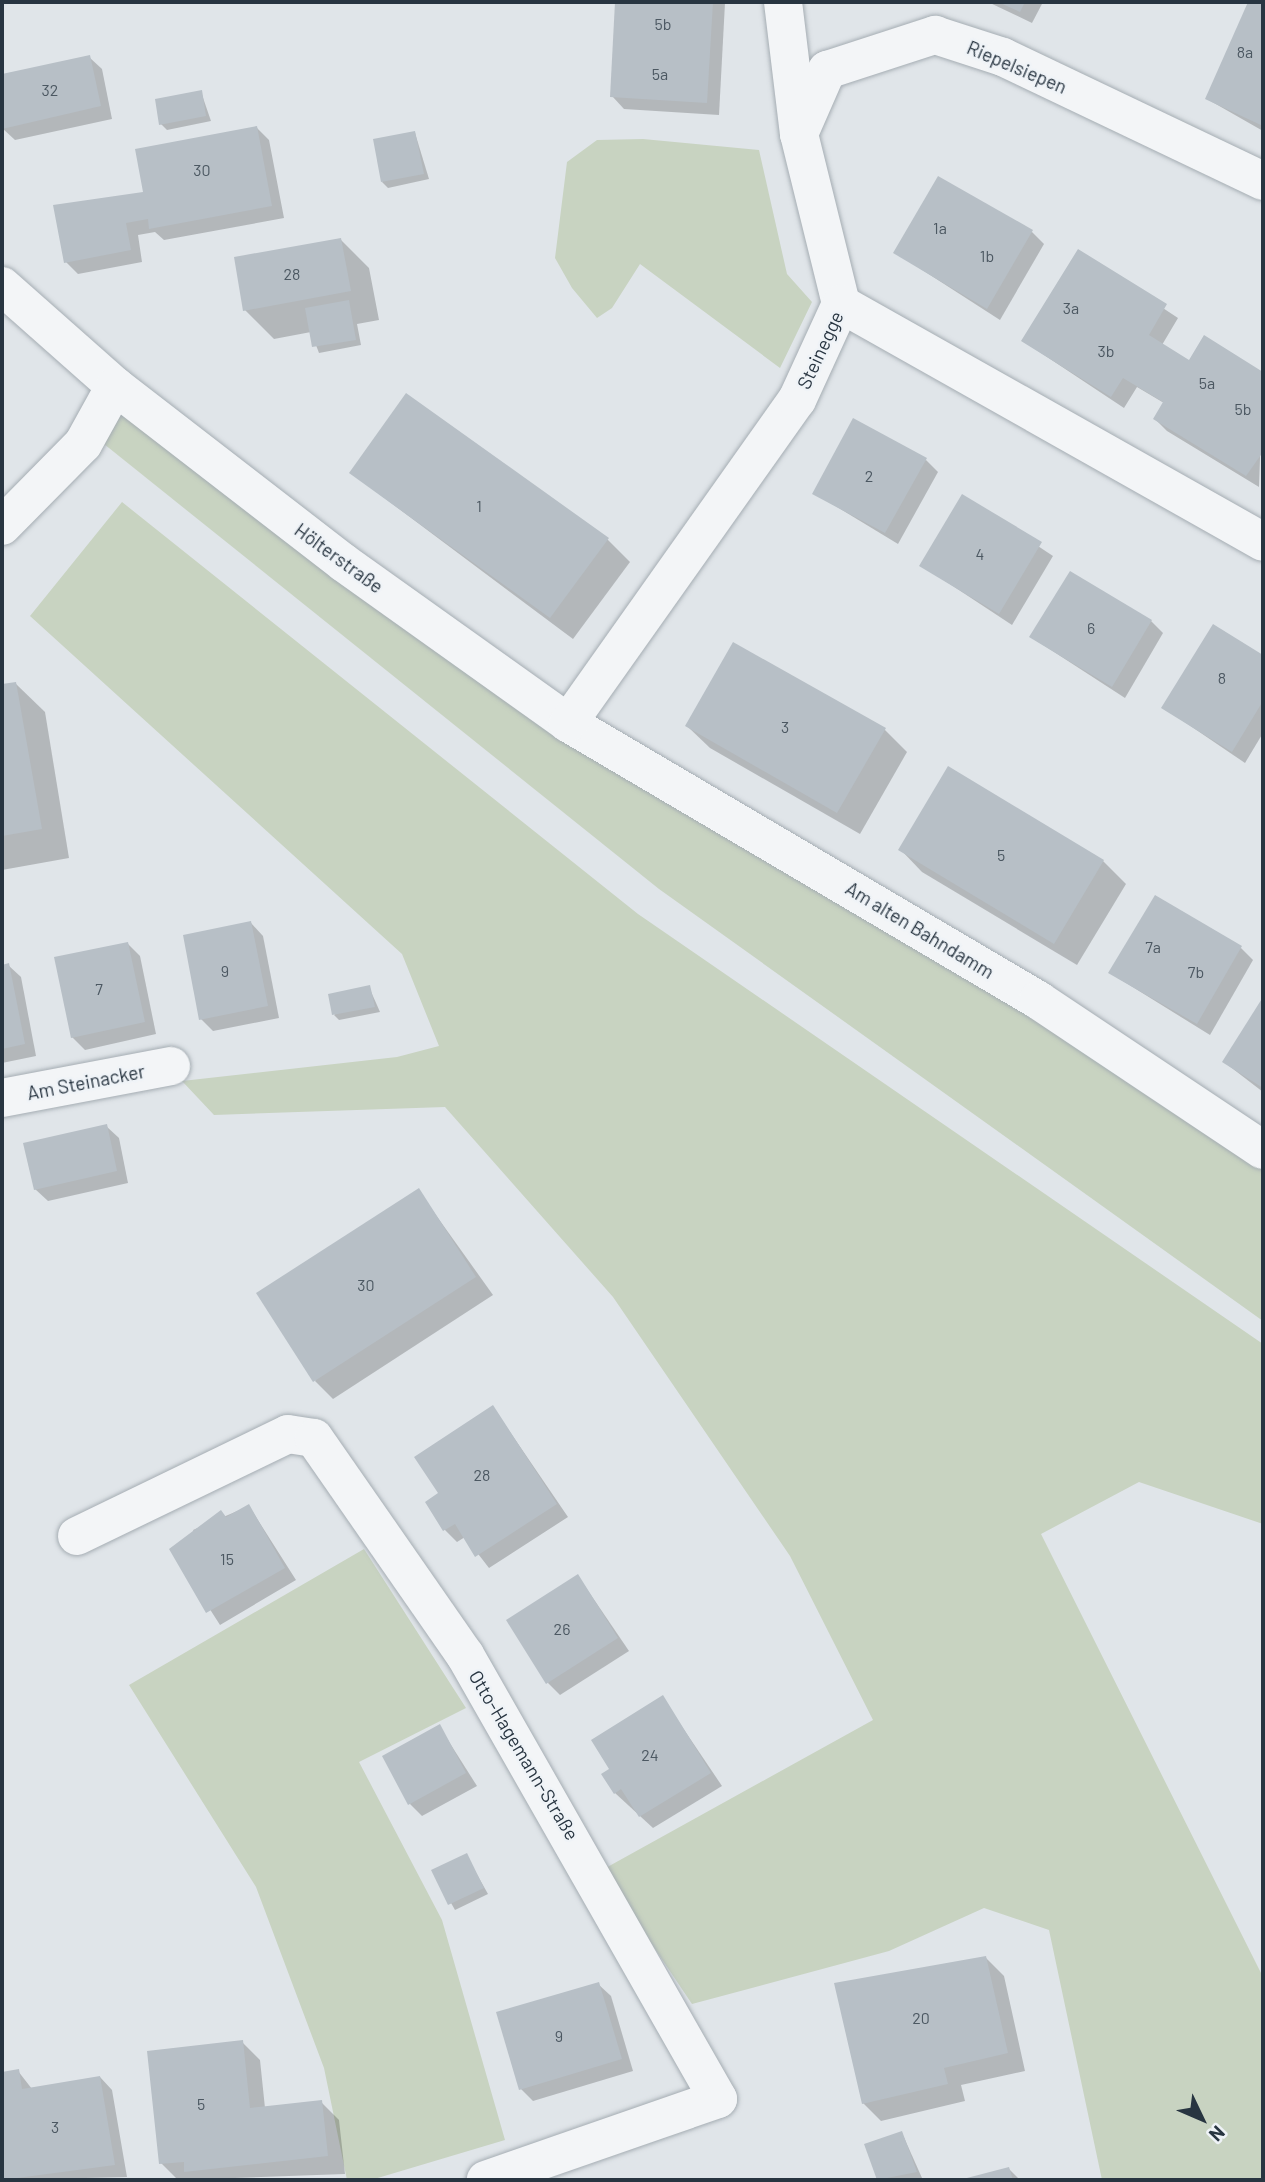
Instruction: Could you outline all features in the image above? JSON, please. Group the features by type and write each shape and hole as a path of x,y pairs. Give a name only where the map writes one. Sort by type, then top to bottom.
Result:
{"street":[{"path":"783,2 799,134 842,304"},
{"name":"Riepelsiepen","path":"799,134 827,70 935,35 1003,57 1263,181"},
{"name":"Hölterstraße","path":"2,286 115,386 344,564 568,723"},
{"name":"Steinegge","path":"568,723 797,400 842,304 1263,542"},
{"path":"2,526 83,444 115,386"},
{"name":"Am alten Bahndamm","path":"568,723 1026,993 1263,1150"},
{"name":"Am Steinacker","path":"2,1098 171,1066"},
{"name":"Otto-Hagemann-Straße","path":"77,1536 288,1434 314,1438 465,1655 718,2099 486,2180"}],"green space":[{"path":"643,139 759,150 787,274 812,302 780,368 640,264 612,308 597,318 572,288 555,258 567,162 597,140"},
{"path":"125,408 1263,1157 1263,1321 659,889 104,444"},
{"path":"122,502 638,914 1263,1344 1263,1524 1139,1482 1041,1534 1263,1977 1263,2180 1102,2180 1049,1930 984,1908 889,1951 692,2004 602,1870 873,1720 790,1556 613,1297 445,1107 214,1115 182,1081 397,1057 439,1046 402,954 30,616"},
{"path":"364,1549 466,1708 359,1762 442,1920 505,2140 371,2180 347,2180 324,2068 256,1887 129,1685"}],"building":[{"path":"615,2 713,2 707,103 610,97"},
{"path":"998,2 1025,2 1020,12"},
{"path":"1248,2 1263,4 1263,126 1205,99"},
{"path":"90,55 101,106 2,129 2,74"},
{"path":"202,90 206,116 159,125 155,99"},
{"path":"257,126 272,206 149,229 148,219 126,223 131,250 64,263 53,205 143,192 135,149"},
{"path":"415,131 424,174 381,182 373,139"},
{"path":"938,176 1033,230 987,309 893,253"},
{"path":"341,238 351,291 243,311 234,257"},
{"path":"1078,249 1167,304 1149,335 1189,360 1204,335 1263,372 1263,452 1246,476 1153,419 1163,402 1123,378 1111,397 1021,341"},
{"path":"349,300 356,340 312,347 305,308"},
{"path":"406,393 609,538 550,618 349,473"},
{"path":"853,418 927,458 885,533 812,494"},
{"path":"962,494 1042,542 999,614 919,566"},
{"path":"1070,571 1152,620 1112,687 1029,637"},
{"path":"1213,624 1263,655 1263,701 1232,752 1161,708"},
{"path":"733,642 886,728 837,813 685,726"},
{"path":"16,682 42,829 2,836 2,684"},
{"path":"948,766 1104,860 1054,944 898,850"},
{"path":"1155,895 1242,946 1197,1024 1108,973"},
{"path":"251,921 268,1006 199,1020 183,935"},
{"path":"128,942 145,1022 71,1038 54,957"},
{"path":"9,963 25,1044 2,1049 2,965"},
{"path":"370,985 375,1007 332,1015 328,994"},
{"path":"1263,997 1263,1088 1222,1062"},
{"path":"107,1124 117,1171 34,1190 23,1143"},
{"path":"419,1188 476,1277 313,1382 256,1293"},
{"path":"493,1405 557,1504 475,1557 455,1524 443,1531 425,1502 438,1493 414,1457"},
{"path":"249,1504 285,1568 206,1613 169,1549 221,1510 226,1517"},
{"path":"578,1574 618,1638 546,1684 506,1620"},
{"path":"663,1695 711,1773 639,1817 621,1789 614,1794 601,1774 609,1769 591,1740"},
{"path":"440,1724 466,1773 408,1805 382,1756"},
{"path":"467,1853 484,1888 448,1905 431,1870"},
{"path":"986,1956 1008,2053 944,2068 948,2084 862,2104 834,1983"},
{"path":"599,1982 622,2059 519,2090 496,2012"},
{"path":"243,2040 250,2108 322,2100 328,2156 184,2172 184,2162 159,2164 147,2051"},
{"path":"19,2069 22,2089 100,2076 115,2165 2,2180 2,2072"},
{"path":"902,2131 917,2172 877,2180 864,2144"},
{"path":"1009,2167 1013,2180 963,2180 963,2179"}]}
